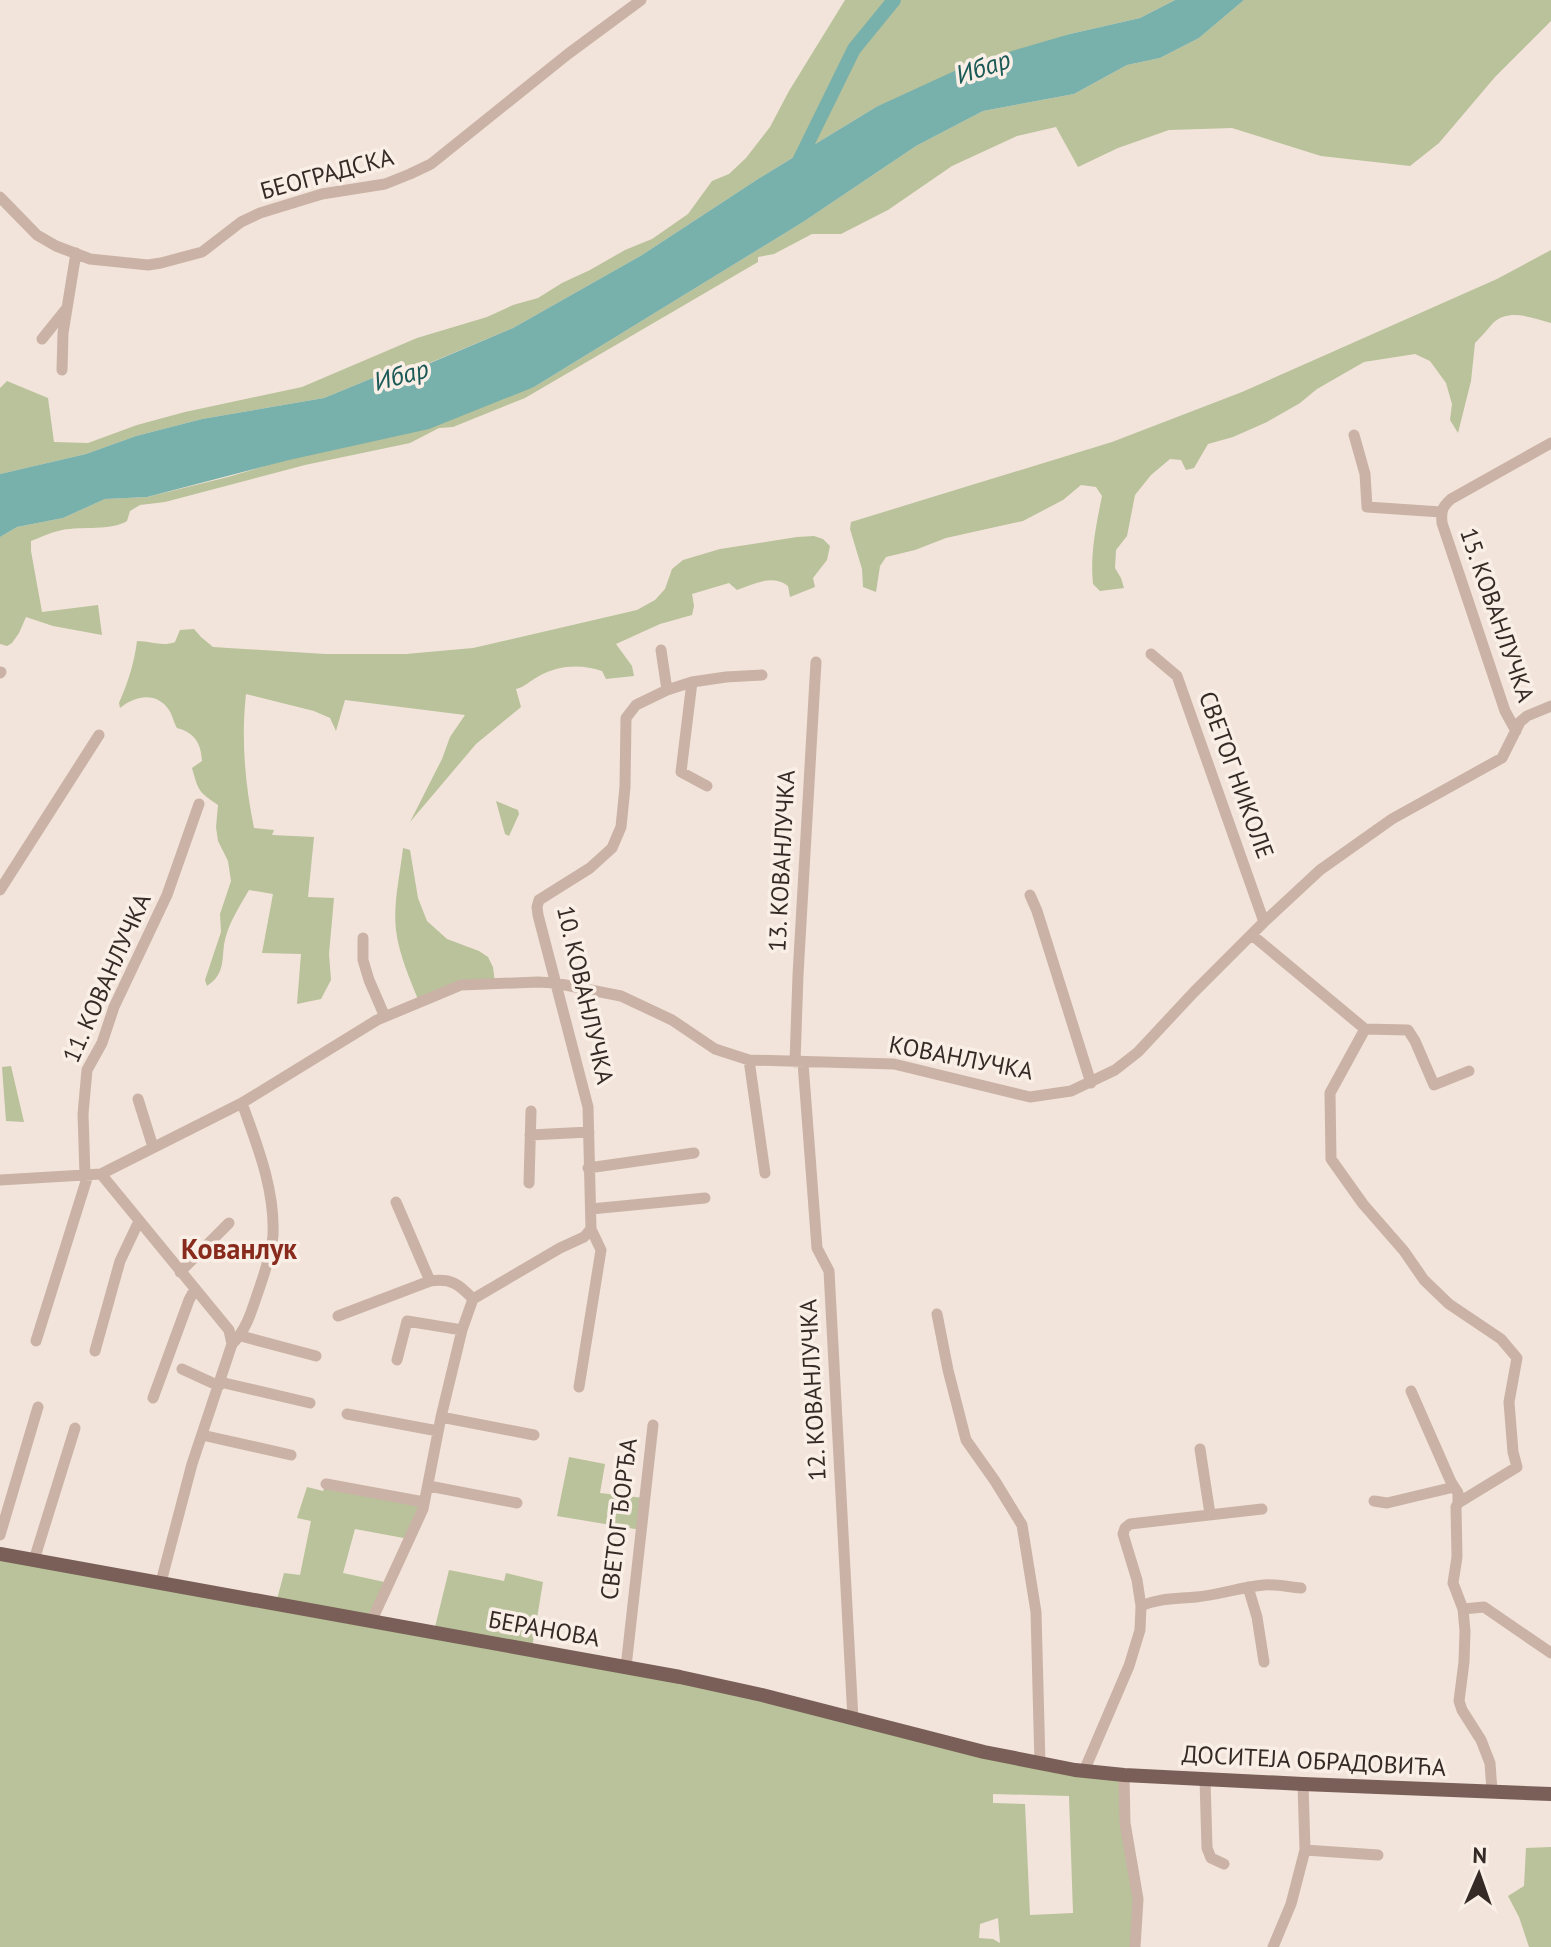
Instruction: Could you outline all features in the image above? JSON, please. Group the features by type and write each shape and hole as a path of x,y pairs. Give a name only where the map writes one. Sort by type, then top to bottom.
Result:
{"main road":[{"name":"БЕРАНОВА","path":"0,1554 726,1687 1040,1764 1079,1770"},
{"name":"ДОСИТЕЈА ОБРАДОВИЋА","path":"1079,1770 1124,1775 1551,1794"}],"street":[{"name":"БЕОГРАДСКА","path":"0,197 37,235 90,259 148,265 202,252 241,222 260,213 322,194 385,184 431,164 641,0"},
{"path":"62,370 63,333 76,253"},
{"path":"42,339 67,308"},
{"name":"15. КОВАНЛУЧКА","path":"1354,435 1365,474 1367,507 1441,512"},
{"name":"15. КОВАНЛУЧКА","path":"1516,731 1503,706 1441,512 1451,499 1551,443"},
{"path":"661,650 667,690"},
{"name":"СВЕТОГ НИКОЛЕ","path":"1151,654 1177,676 1264,922"},
{"name":"13. КОВАНЛУЧКА","path":"799,1062 798,975 816,662"},
{"name":"10. КОВАНЛУЧКА","path":"579,1387 601,1250 591,1229 585,1095 537,907 539,900 590,868 612,848 621,827 626,718 636,705 692,682 762,675"},
{"path":"692,682 681,772 707,786"},
{"name":"КОВАНЛУЧКА","path":"0,1180 101,1174 242,1103 385,1017 461,985 555,983 621,996 672,1020 715,1049 749,1060 894,1064 1030,1097 1071,1091 1115,1070 1138,1052 1264,922 1320,870 1392,819 1502,758 1520,722 1551,706"},
{"path":"0,890 99,735"},
{"name":"11. КОВАНЛУЧКА","path":"36,1341 86,1175 83,1114 87,1070 102,1043 114,1007 167,895 199,804"},
{"path":"1030,895 1091,1083"},
{"path":"1252,935 1365,1029 1408,1030 1434,1085 1469,1071"},
{"path":"363,938 363,960 385,1017"},
{"path":"1365,1029 1330,1093 1331,1159 1424,1280 1449,1304 1501,1339 1517,1358 1509,1402 1517,1467 1458,1503"},
{"path":"749,1060 765,1173"},
{"name":"12. КОВАНЛУЧКА","path":"799,1062 817,1248 829,1271 853,1719"},
{"path":"138,1099 153,1147"},
{"path":"161,1582 192,1464 220,1384 259,1289 273,1239 273,1207 263,1165 242,1103"},
{"path":"529,1183 531,1111"},
{"path":"530,1135 589,1132"},
{"path":"588,1168 694,1153"},
{"path":"101,1174 237,1340 316,1356"},
{"path":"591,1209 705,1198"},
{"path":"396,1202 430,1281"},
{"path":"95,1351 120,1261 139,1221"},
{"path":"180,1272 229,1223"},
{"path":"372,1620 424,1502 462,1330 473,1299 584,1237 591,1229"},
{"path":"338,1316 430,1281 458,1284 473,1299"},
{"path":"153,1398 195,1289"},
{"path":"937,1314 966,1440 1022,1525 1036,1612 1040,1764"},
{"path":"397,1360 407,1321 462,1330"},
{"path":"182,1369 220,1384 310,1403"},
{"path":"1411,1391 1458,1493 1457,1557 1453,1583 1463,1609 1464,1662 1459,1701 1490,1763 1492,1791"},
{"path":"0,1535 38,1407"},
{"path":"347,1414 438,1431"},
{"path":"441,1417 534,1435"},
{"name":"СВЕТОГ ЂОРЂА","path":"626,1667 653,1425"},
{"path":"34,1560 75,1428"},
{"path":"202,1435 291,1455"},
{"path":"1200,1449 1210,1514"},
{"path":"326,1484 424,1502"},
{"path":"429,1486 517,1503"},
{"path":"1374,1501 1387,1503 1454,1487"},
{"path":"1079,1770 1138,1642 1141,1606 1137,1580 1123,1534 1125,1528 1130,1524 1262,1509"},
{"path":"1141,1606 1175,1597 1194,1598 1248,1587 1275,1584 1301,1588"},
{"path":"1248,1587 1257,1617 1264,1662"},
{"path":"1463,1609 1484,1607 1551,1653"},
{"path":"1124,1775 1125,1823 1138,1899 1135,1947"},
{"path":"1205,1779 1207,1848 1211,1858 1224,1864"},
{"path":"1275,1946 1291,1904 1305,1850 1303,1784"},
{"path":"1305,1850 1378,1855"}],"green space":[{"path":"845,0 1175,0 1140,18 1070,34 876,107 642,255 513,328 427,364 380,375 324,398 202,419 136,436 86,454 0,474 0,388 7,381 48,398 54,442 88,443 185,412 302,387 417,338 538,298 625,250 652,239 688,214 712,181 729,174 746,158 770,127"},
{"path":"1244,0 1551,0 1551,21 1495,77 1439,143 1410,166 1321,156 1232,128 1169,130 1118,148 1078,167 1056,127 1017,136 952,166 888,210 841,234 812,234 774,254 758,257 758,262 525,398 453,427 439,428 410,443 305,465 165,502 140,505 130,511 127,521 120,524 62,530 31,541 42,612 98,605 102,635 53,626 26,617 12,643 7,646 0,644 0,537 17,527 63,518 105,499 147,497 228,477 534,387 803,222 916,146 983,111 1074,94 1127,65 1160,58 1199,38"},
{"path":"1551,250 1551,323 1506,316 1493,323 1475,343 1471,381 1458,433 1450,420 1452,404 1446,383 1430,361 1415,354 1364,362 1267,422 1208,444 1194,468 1186,470 1181,460 1170,459 1151,475 1135,495 1127,536 1116,550 1115,568 1124,588 1100,591 1093,584 1093,551 1102,496 1096,487 1081,485 1063,500 1023,521 946,538 886,557 880,566 876,592 863,587 851,522 1112,442 1242,392 1497,279"},
{"path":"814,536 830,546 827,560 813,578 815,587 790,597 788,586 769,580 737,590 729,583 692,594 692,615 660,624 616,644 632,666 634,676 606,679 602,671 570,667 547,672 516,689 521,707 476,744 410,822 450,737 465,715 345,700 336,731 330,718 314,711 246,694 245,761 254,828 274,830 272,835 314,837 308,897 334,898 329,954 331,980 321,999 297,1004 301,954 262,953 273,894 249,890 228,930 221,969 207,986 205,980 221,932 220,914 231,881 228,861 218,841 218,805 200,790 196,782 192,768 202,761 198,744 193,736 177,728 164,704 145,697 120,708 137,641 175,642 180,630 194,629 213,647 325,654 406,654 473,648 637,610 655,600 665,589 672,569 683,560 720,549"},
{"path":"496,801 518,810 509,836 505,834"},
{"path":"403,848 410,850 418,898 427,921 447,939 488,957 495,983 461,985 419,1002 402,958 396,930 396,900"},
{"path":"11,1066 24,1122 6,1121 2,1067"},
{"path":"569,1457 605,1464 600,1493 644,1498 641,1530 557,1516"},
{"path":"326,1484 424,1502 409,1539 355,1529 343,1573 389,1583 372,1620 434,1631 449,1570 504,1581 506,1573 543,1582 532,1648 1124,1775 1138,1899 1135,1947 0,1947 0,1554 276,1603 284,1573 300,1575 311,1521 297,1518 307,1487 323,1491","holes":["993,1794 1069,1796 1073,1913 1030,1915 1025,1804 993,1803","998,1918 1000,1943 979,1938 980,1924"]},
{"path":"1551,1847 1551,1947 1529,1947 1508,1896 1524,1886 1526,1848"}],"water":[{"path":"1175,0 1244,0 1199,38 1160,58 1127,65 1074,94 983,111 916,146 803,222 534,387 429,429 289,460 147,497 105,499 63,518 17,527 0,537 0,474 86,454 136,436 202,419 324,398 380,375 428,364 513,328 642,255 876,107 974,62 1070,34 1140,18"}],"waterway":[{"name":"Ибар","path":"796,167 854,49 894,0"}],"district":[{"name":"Кованлук","path":"239,1249"}]}
